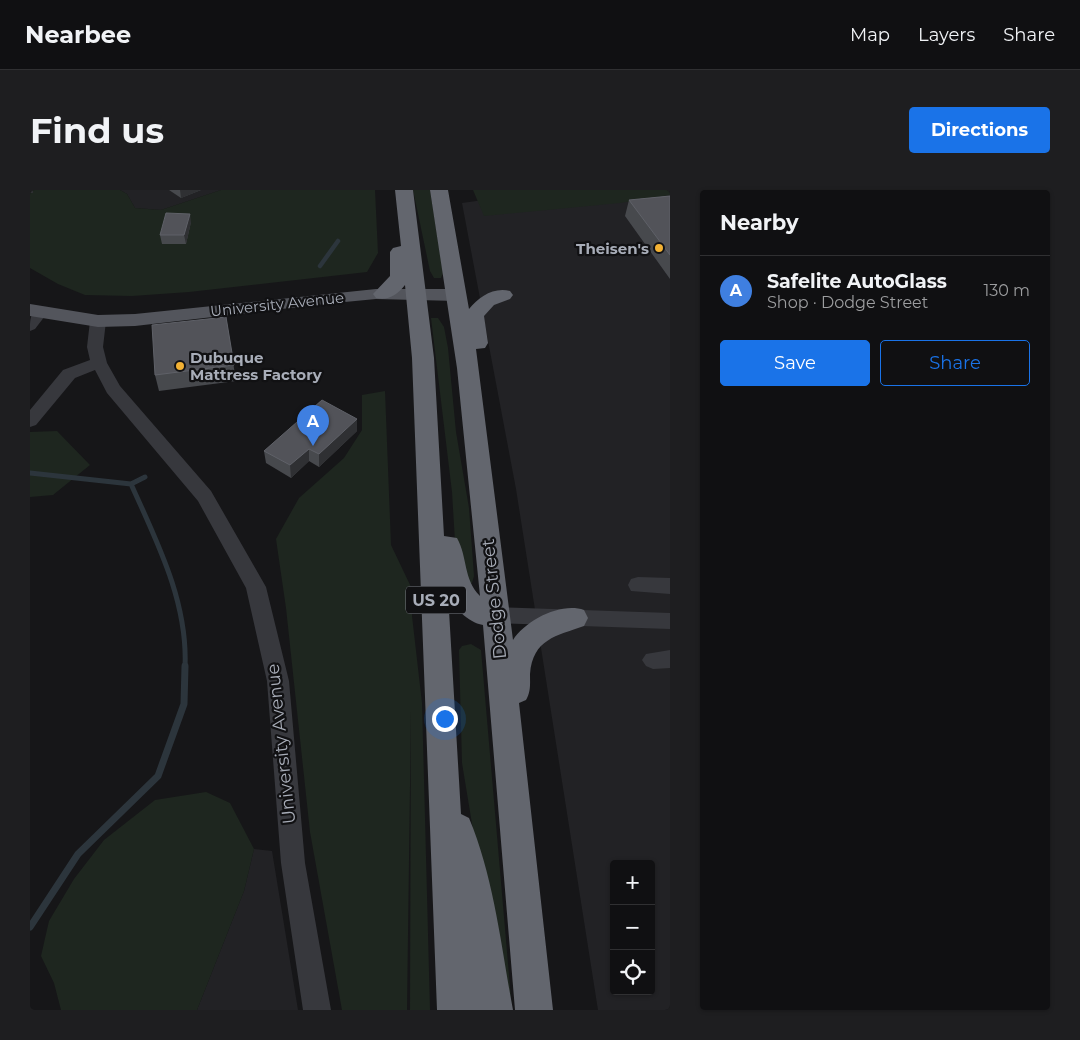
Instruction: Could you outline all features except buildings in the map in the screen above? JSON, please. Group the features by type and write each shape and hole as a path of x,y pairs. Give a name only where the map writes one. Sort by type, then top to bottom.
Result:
{"highway":[{"name":"Dodge Street","path":"439,190 454,295 468,368 480,473 489,615 519,852 534,1010"},
{"path":"405,196 421,238 426,276 438,288 454,295"},
{"path":"373,295 395,286 402,276 398,220 405,196"},
{"name":"US 20","path":"405,196 419,294 456,1010"},
{"path":"419,294 436,300 448,315 466,448 480,473"},
{"path":"373,295 404,307 414,318 420,334"},
{"path":"480,473 484,395 474,315 481,305 502,295"},
{"path":"426,406 444,478 450,566 454,581 463,597 489,615"},
{"path":"436,611 489,615"},
{"path":"519,852 525,798 514,672 517,658 525,643 542,628 574,618"},
{"path":"445,792 473,886 494,1010"}],"main road":[{"name":"University Avenue","path":"34,316 98,320 145,319 373,295 454,295"}],"street":[{"name":"University Avenue","path":"98,320 95,347 99,363 113,389 205,496 256,587 278,681 293,863 317,1010"},
{"path":"30,421 69,374 99,363"},
{"path":"638,585 670,586"},
{"path":"489,615 670,621"}],"shaded area":[{"path":"30,190 120,190 127,194 135,208 161,210 221,190 375,190 378,253 367,272 189,292 132,296 85,295 58,284 30,268"},
{"path":"120,190 221,190 161,210 135,208 127,194"},
{"path":"413,190 430,190 443,273 441,278 434,278 430,271"},
{"path":"473,190 670,190 670,195 620,203 484,216"},
{"path":"556,190 670,190 670,1010 598,1010 516,489 462,203"},
{"path":"431,318 438,318 444,327 448,348 456,432 469,508 474,576 472,583 469,583 456,558 452,492"},
{"path":"385,391 391,545 412,589 412,616 422,703 430,1010 410,1010 411,710 407,1010 342,1010 310,832 286,608 276,539 299,498 344,458 362,430 362,395"},
{"path":"57,431 90,465 53,495 30,497 30,432"},
{"path":"471,644 481,650 512,1010 488,921 462,763 459,650 462,646"},
{"path":"206,792 230,803 254,849 244,891 197,1010 61,1010 54,983 41,956 49,921 74,879 104,840 155,800"},
{"path":"254,849 272,851 298,1010 197,1010 244,891"}],"waterway":[{"path":"320,266 338,241"},
{"path":"30,473 131,484"},
{"path":"131,484 145,477"},
{"path":"131,484 160,550 176,596 185,643 185,666"},
{"path":"30,927 78,854 158,776 184,704 185,666"}],"place":[{"name":"Theisen's","path":"659,248"},
{"name":"Dubuque Mattress Factory","path":"180,366"},
{"name":"Safelite AutoGlass","path":"313,446"}]}
